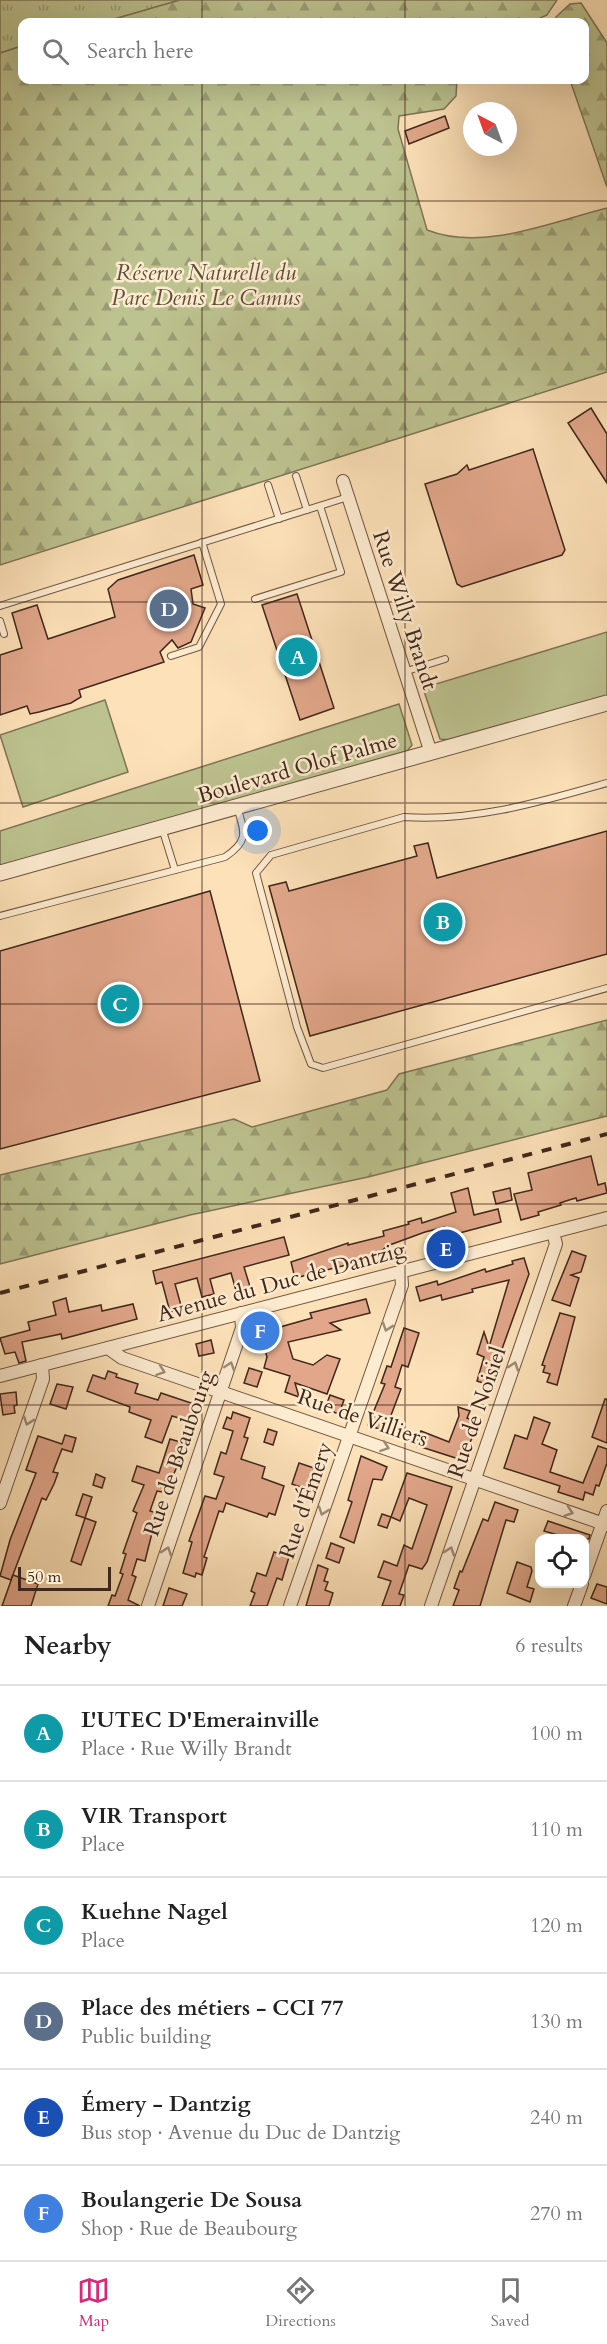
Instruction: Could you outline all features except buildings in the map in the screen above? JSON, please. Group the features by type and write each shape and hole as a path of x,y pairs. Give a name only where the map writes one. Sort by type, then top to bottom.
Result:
{"street":[{"name":"Rue Willy Brandt","path":"343,481 430,753"},
{"name":"Boulevard Olof Palme","path":"0,873 607,703"},
{"name":"Avenue du Duc de Dantzig","path":"0,1376 607,1218"},
{"name":"Rue de Noisiel","path":"431,1606 556,1244 553,1232"},
{"name":"Rue d'Émery","path":"290,1606 402,1285 401,1271"},
{"name":"Rue de Beaubourg","path":"148,1606 242,1328 241,1313"},
{"name":"Rue de Villiers","path":"108,1348 122,1358 350,1434 475,1479 606,1520"},
{"path":"0,1503 43,1379 42,1365"},
{"path":"589,1565 606,1520"},
{"path":"574,1606 581,1588"}],"lane":[{"path":"296,476 307,510"},
{"path":"268,485 279,519"},
{"path":"0,606 348,497"},
{"path":"255,599 341,572 320,506"},
{"path":"171,656 199,647 221,604 202,542"},
{"path":"0,621 4,634"},
{"path":"404,672 445,659"},
{"path":"607,783 511,810 427,819 404,817 271,855 256,873 297,1027 311,1064 323,1068 607,988"},
{"path":"0,916 225,857 237,849 244,830 237,807"},
{"path":"162,828 174,870"}],"green space":[{"path":"0,0 180,0 118,18 18,18 18,47 0,53"},
{"path":"180,0 557,0 547,15 541,18 118,18"},
{"path":"581,3 607,43 607,187 571,84 589,84 589,18 556,18 570,4"},
{"name":"Réserve Naturelle du Parc Denis Le Camus","path":"18,47 18,84 457,84 456,96 444,109 399,116 398,129 427,230 449,236 471,238 494,236 517,233 607,208 607,372 0,565 0,53"},
{"path":"607,632 607,696 451,740 440,739 423,688"},
{"path":"105,700 128,772 23,807 0,735"},
{"path":"399,704 412,745 407,751 0,866 0,831"},
{"path":"607,1020 607,1116 368,1177 190,1215 0,1264 0,1175 234,1119 252,1127 387,1090 399,1074"}],"railway":[{"path":"0,1293 607,1134"}],"place":[{"name":"Place des métiers - CCI 77","path":"169,609"},
{"name":"L'UTEC D'Emerainville","path":"298,657"},
{"name":"VIR Transport","path":"443,922"},
{"name":"Kuehne Nagel","path":"120,1004"},
{"name":"Émery - Dantzig","path":"446,1249"},
{"name":"Boulangerie De Sousa","path":"260,1331"}]}
